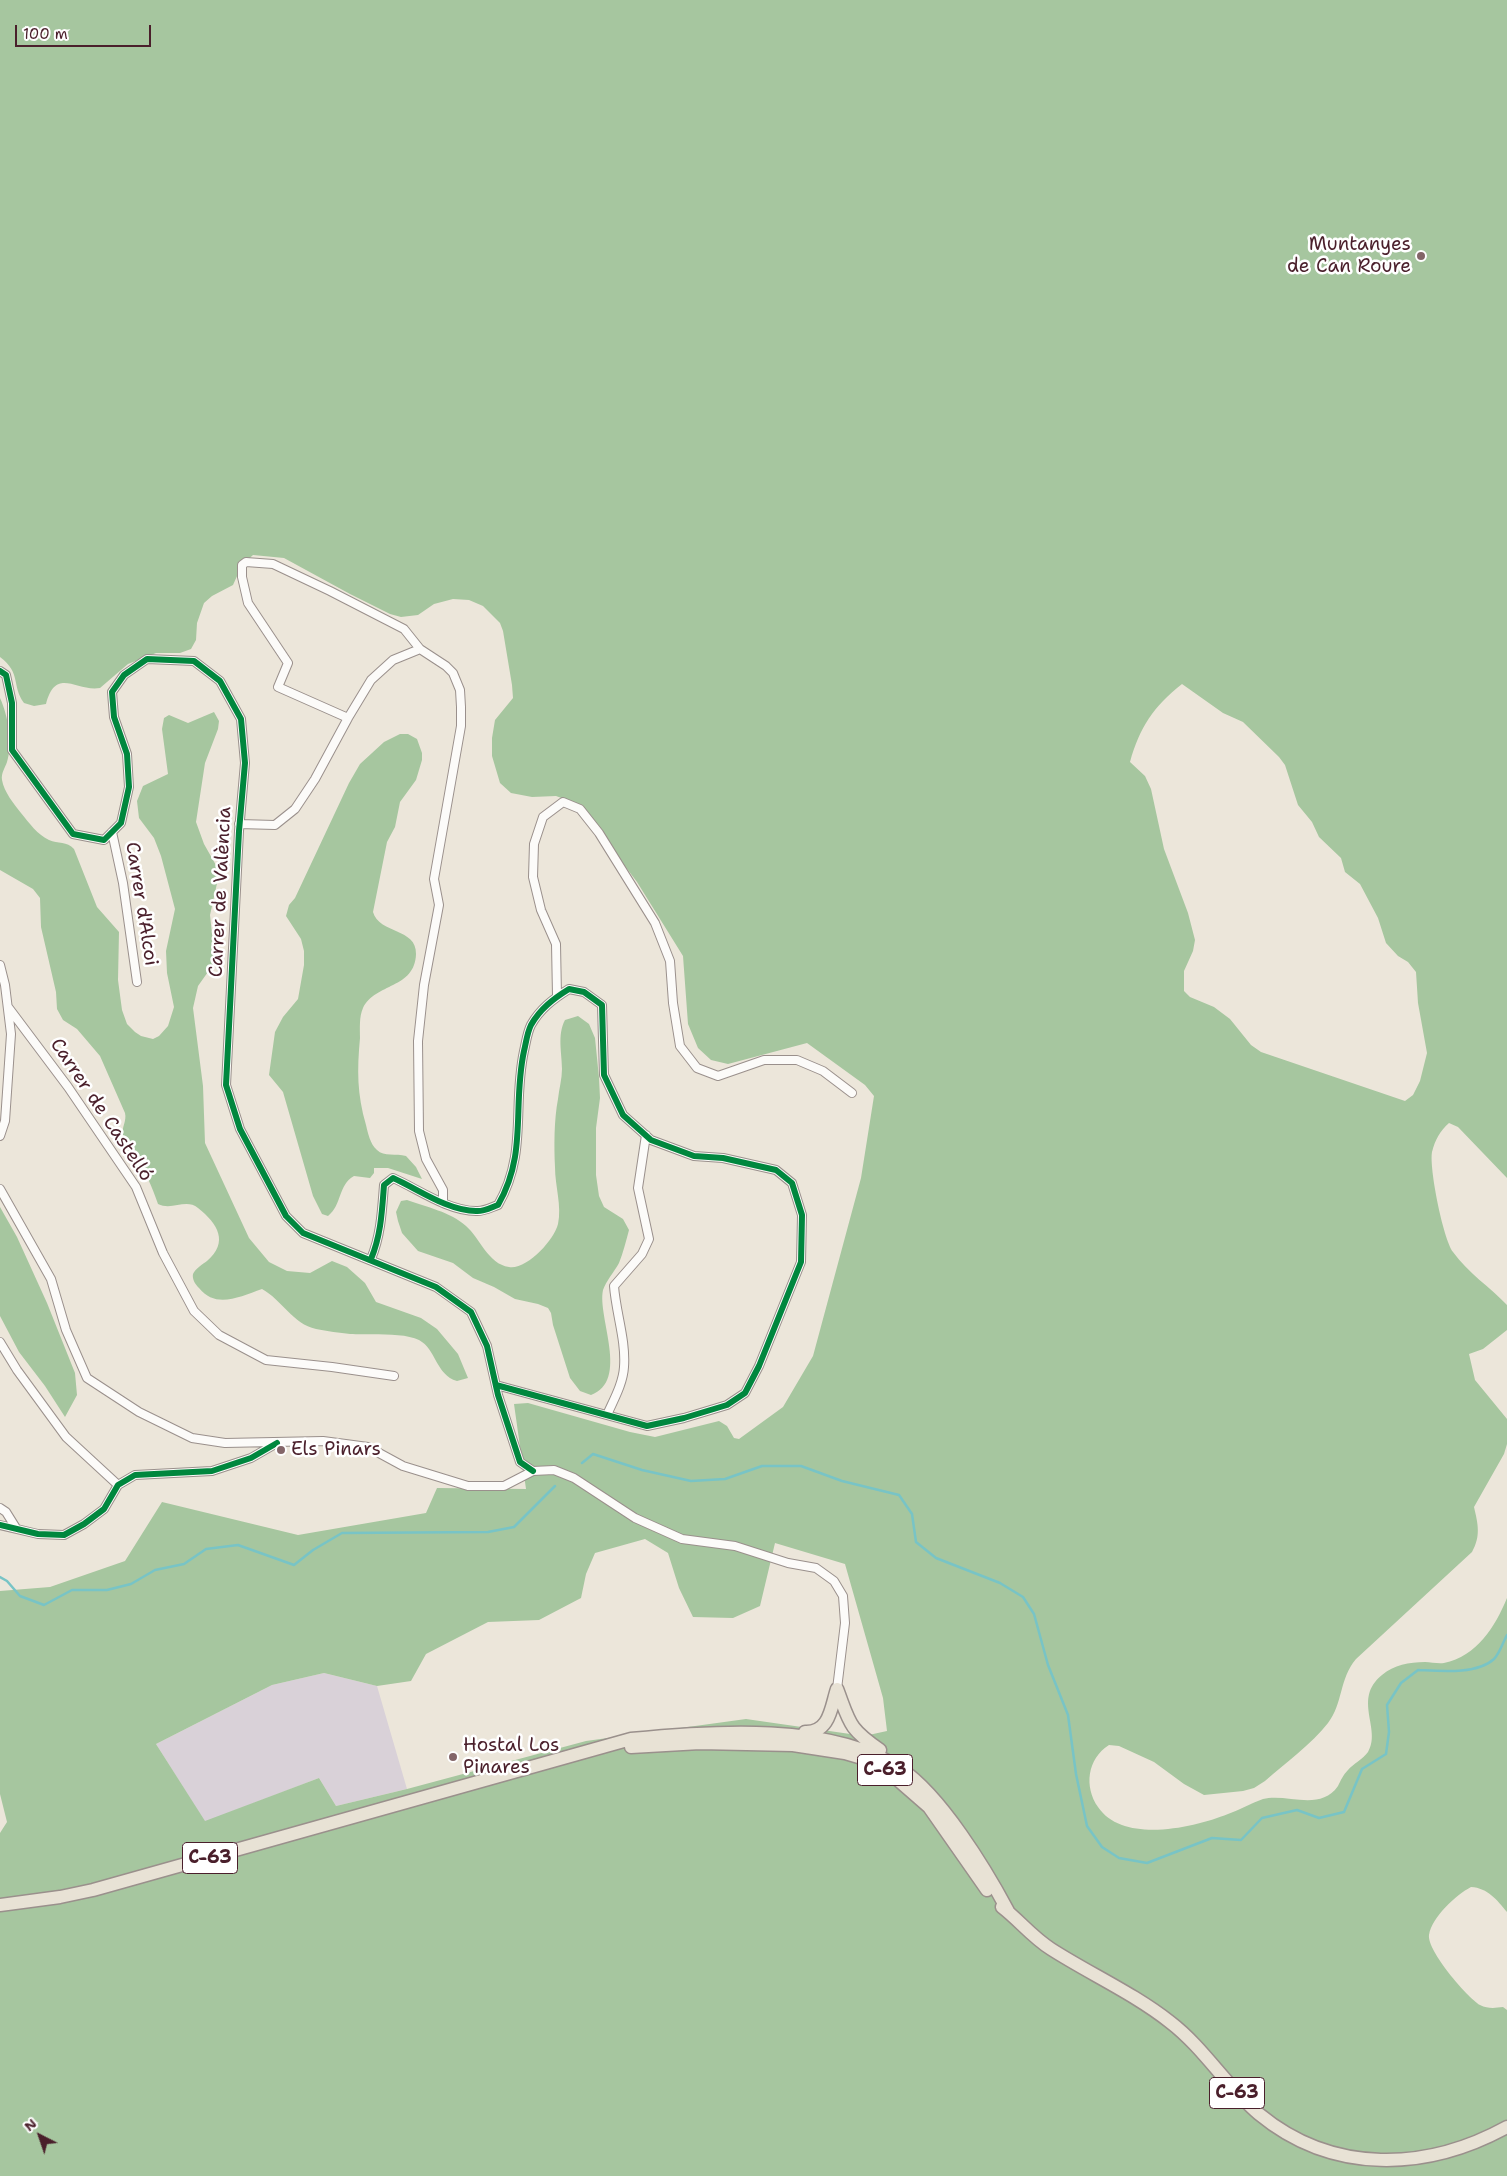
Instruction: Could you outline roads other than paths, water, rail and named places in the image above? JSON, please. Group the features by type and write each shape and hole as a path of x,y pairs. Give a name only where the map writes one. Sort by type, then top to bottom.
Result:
{"main road":[{"name":"C-63","path":"837,1689 848,1719 860,1737 916,1775 922,1786"},
{"path":"833,1742 827,1720 837,1689"},
{"name":"C-63","path":"833,1742 848,1737 848,1719"},
{"path":"827,1720 848,1719"},
{"name":"C-63","path":"728,1734 746,1729 810,1732 827,1720"},
{"name":"C-63","path":"0,1905 60,1897 93,1890 538,1764 605,1747 617,1742 688,1733 767,1734 833,1742 868,1750 884,1758 902,1769 922,1786 947,1816 1008,1911"},
{"name":"C-63","path":"700,1743 710,1738 833,1742 889,1766 918,1789 990,1894 1031,1934 1049,1948 1148,2005 1171,2022 1188,2038 1228,2084 1260,2114 1285,2132 1318,2148 1373,2160 1408,2159 1433,2156 1461,2148 1507,2127"},
{"name":"C-63","path":"605,1747 700,1743 793,1745 845,1753 862,1758 890,1773 929,1807"}],"street":[{"path":"348,718 278,687 288,663 248,603 242,577 242,565 246,562 273,564 404,629 420,649 446,666 453,673 460,690 461,707 458,744 434,879 439,904 424,985 418,1041 419,1131 426,1159 443,1190 443,1203"},
{"path":"240,824 275,825 295,810 315,779 371,680 393,660 420,649"},
{"name":"Carrer de València","path":"112,832 121,823 129,788 127,754 114,717 112,692 124,675 148,659 194,661 220,681 241,719 246,763 240,824 226,1085 240,1129 286,1216 302,1233 371,1259 436,1287 471,1312 487,1346 496,1385 520,1462 533,1470"},
{"path":"0,671 6,676 12,703 12,750 41,792 73,834 104,840 112,832"},
{"path":"557,996 556,944 541,910 533,877 534,844 543,817 563,802 580,809 599,833 655,923 670,961 673,1003 680,1046 696,1068 718,1076 764,1060 797,1060 823,1071 852,1093"},
{"name":"Carrer d'Alcoi","path":"112,832 123,884 137,982"},
{"path":"0,965 11,1034 5,1121 0,1136"},
{"path":"371,1259 378,1243 384,1185 393,1178 443,1203 477,1212 498,1205 509,1186 519,1140 520,1070 530,1026 548,1002 569,989 584,992 602,1005 604,1075 623,1115 652,1140 694,1156 723,1158 776,1170 792,1182 802,1215 801,1262 776,1326 745,1393 727,1405 684,1418 647,1426 496,1385"},
{"name":"Carrer de Castelló","path":"8,1007 68,1086 136,1187 163,1253 194,1311 200,1317 219,1335 266,1360 394,1376"},
{"path":"607,1415 624,1368 622,1332 615,1304 614,1286 642,1254 649,1239 638,1188 646,1134"},
{"path":"0,1189 51,1279 66,1330 87,1378 139,1412 192,1438 225,1442 277,1443 323,1441 368,1447 403,1466 468,1486 504,1486 533,1470 554,1470 574,1478 635,1518 682,1539 735,1546 788,1563 816,1568 834,1580 843,1596 845,1623 837,1689"},
{"path":"0,1342 17,1370 66,1437 118,1486"},
{"path":"0,1524 38,1534 64,1535 84,1524 104,1509 118,1486 135,1475 212,1471 251,1458 277,1443"},
{"path":"0,1508 6,1512 16,1528"}],"waterway":[{"path":"582,1463 593,1454 642,1470 691,1481 725,1479 762,1466 801,1466 842,1481 899,1495 912,1514 916,1542 936,1558 1000,1583 1023,1597 1034,1614 1048,1665 1068,1715 1076,1774 1087,1826 1102,1847 1119,1858 1147,1863 1212,1838 1241,1840 1262,1818 1297,1810 1319,1818 1344,1812 1362,1769 1386,1754 1389,1732 1387,1705 1401,1683 1418,1670 1458,1671 1478,1668 1487,1664 1496,1657 1507,1635"},
{"path":"0,1577 7,1581 20,1596 44,1605 72,1590 107,1590 131,1584 155,1570 184,1564 206,1549 238,1545 294,1565 313,1550 342,1533 488,1532 514,1527 555,1486"}],"place":[{"name":"Muntanyes de Can Roure","path":"1421,256"},
{"name":"Els Pinars","path":"281,1450"},
{"name":"Hostal Los Pinares","path":"453,1757"}]}
